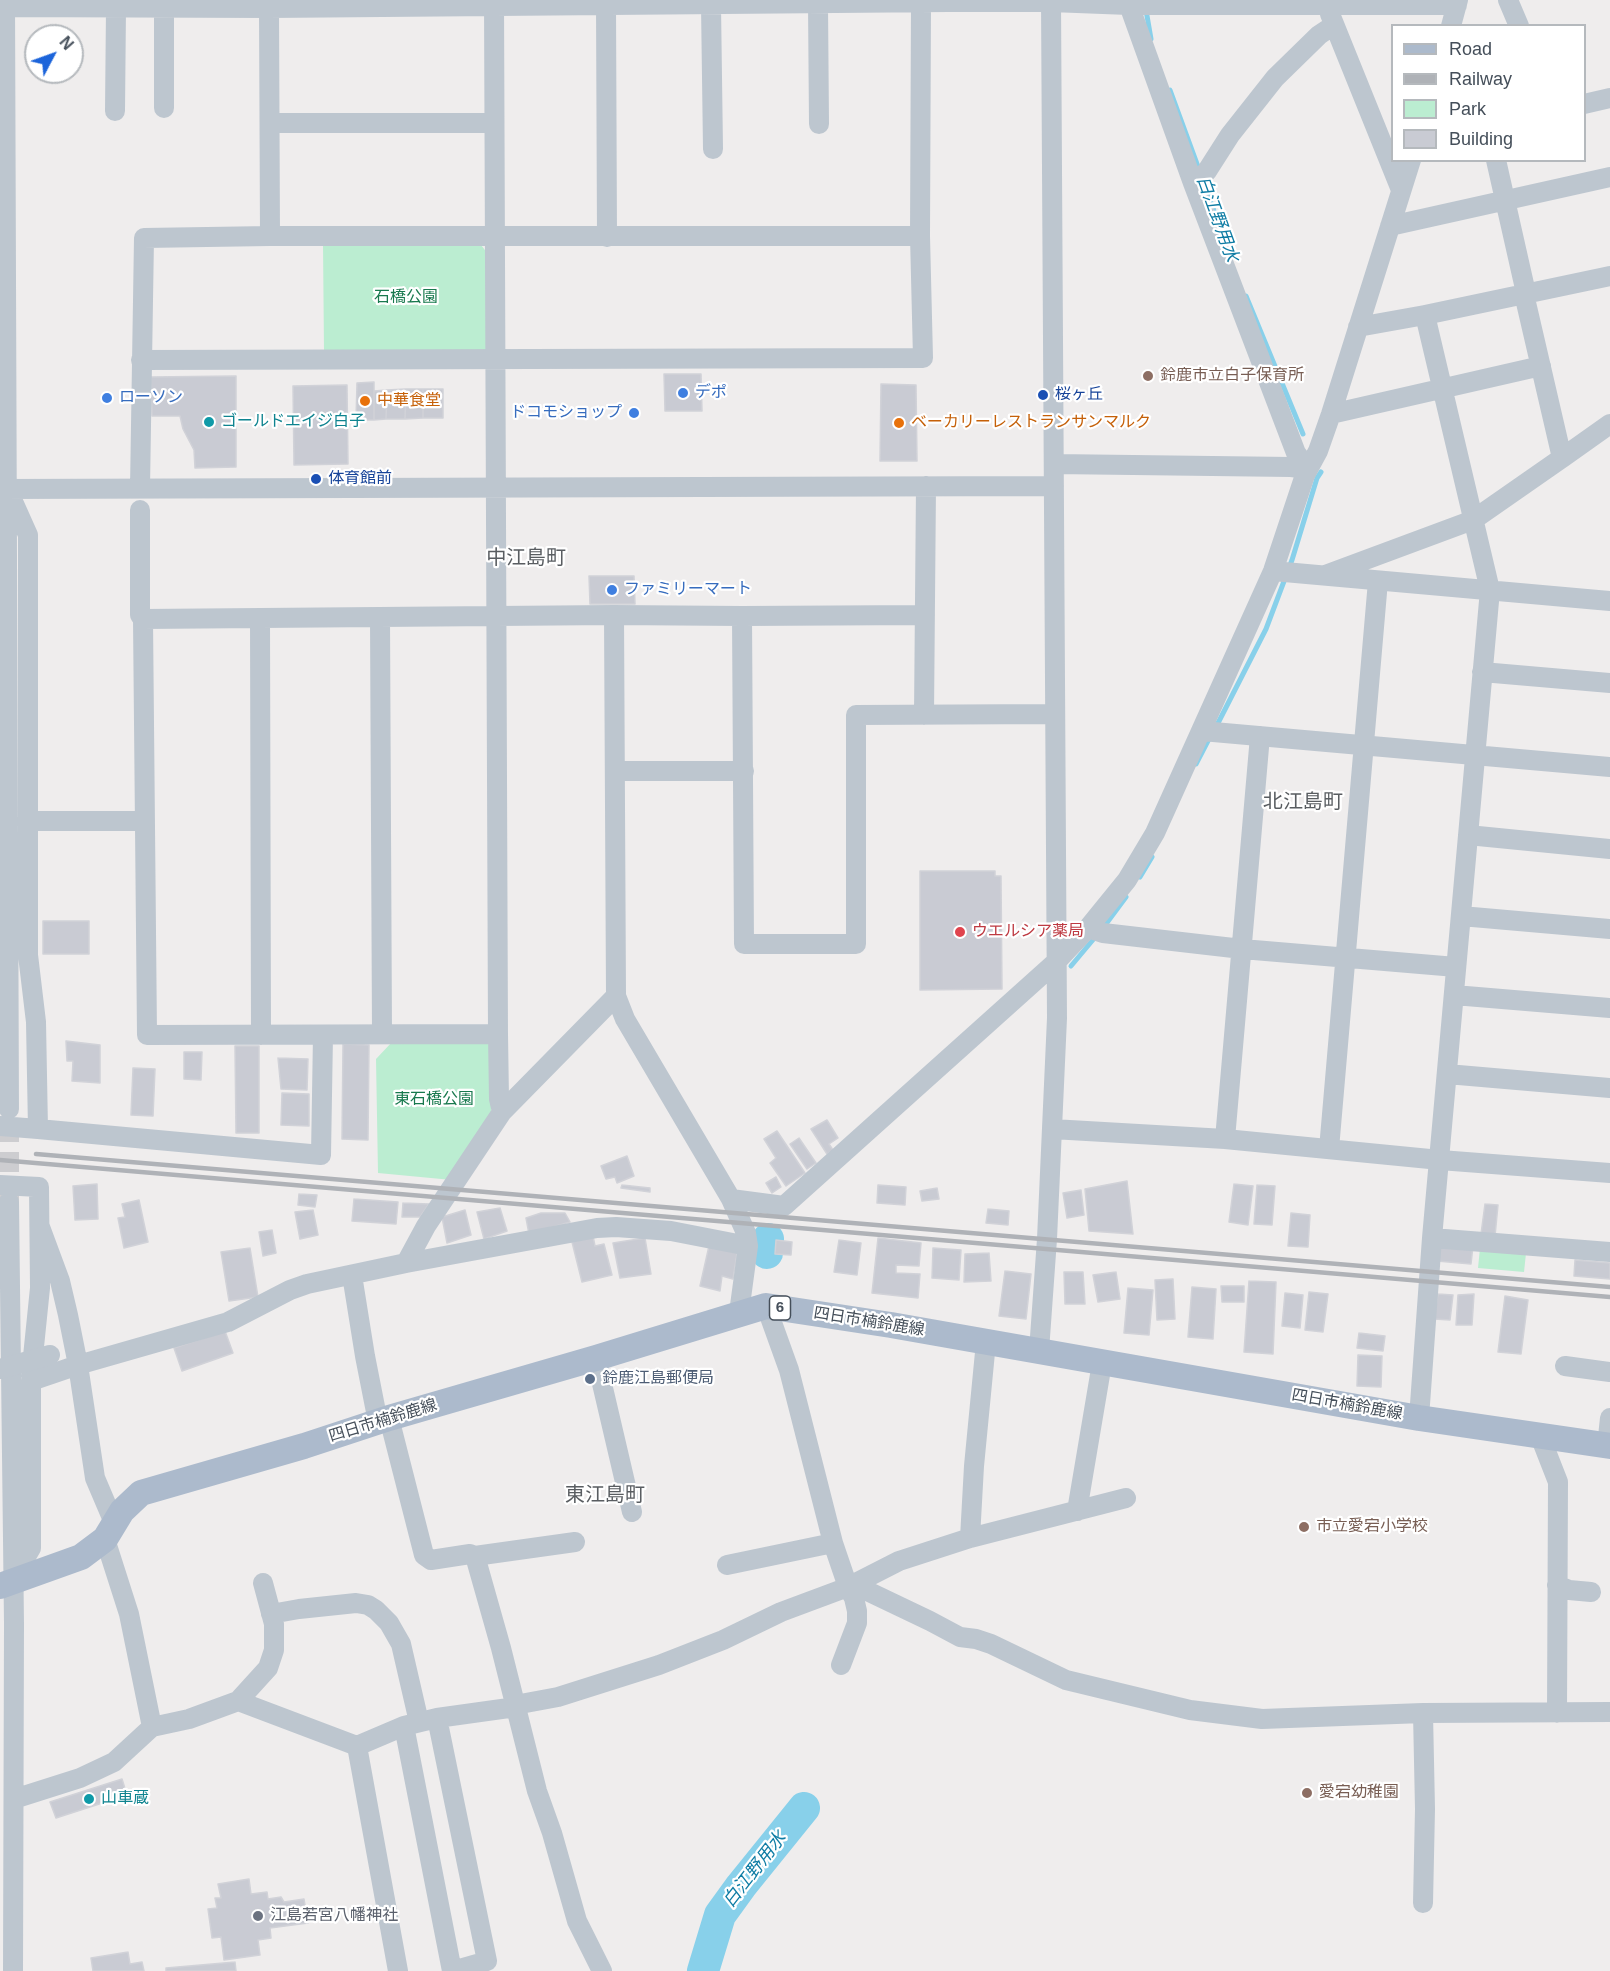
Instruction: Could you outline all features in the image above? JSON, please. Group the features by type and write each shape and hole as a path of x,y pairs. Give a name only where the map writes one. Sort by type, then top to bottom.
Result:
{"main road":[{"name":"四日市楠鈴鹿線","path":"4,1576 81,1557 110,1532 122,1511 141,1493 766,1306 1419,1418 1609,1446"}],"street":[{"path":"1508,0 1518,24"},
{"path":"323,1035 321,1155 38,1130 5,1118 4,5 268,8 585,2 606,4 677,2 711,5 768,2 818,4 859,1 1051,1 1138,5 1284,3 1327,6 1458,3 1452,24"},
{"path":"1039,1351 1057,1018 1051,1"},
{"path":"141,360 923,358 920,236 921,2"},
{"path":"494,3 498,1034 501,1112"},
{"path":"606,4 608,237"},
{"path":"818,4 819,124"},
{"path":"711,5 713,149"},
{"path":"1138,5 1296,453 1308,469"},
{"path":"1327,6 1401,190"},
{"path":"115,111 116,8"},
{"path":"164,8 164,108"},
{"path":"268,8 270,236"},
{"path":"1199,179 1275,78 1319,35 1334,25"},
{"path":"1586,104 1610,98"},
{"path":"270,123 494,123"},
{"path":"731,1199 784,1206 1056,962 1095,930 1155,833 1202,731 1282,571 1308,469 1318,451 1331,414 1410,162"},
{"path":"1496,162 1562,458"},
{"path":"1390,226 1610,177"},
{"path":"140,488 144,238 920,236"},
{"path":"1358,327 1610,276"},
{"path":"1419,1418 1432,1238 1490,590 1425,315"},
{"path":"1331,414 1541,366"},
{"path":"1325,575 1473,520 1610,424"},
{"path":"1054,464 1308,469"},
{"path":"924,715 926,486"},
{"path":"3,494 140,488 1054,486"},
{"path":"3,494 28,535 28,955 36,1022 38,1130"},
{"path":"140,510 147,1035 498,1034"},
{"path":"1282,571 1610,601"},
{"path":"1329,1149 1378,580"},
{"path":"614,615 616,996 625,1019 731,1199 746,1233 748,1246 739,1313"},
{"path":"143,619 925,615"},
{"path":"742,616 744,944 856,944 856,715 1054,714"},
{"path":"260,618 261,1035"},
{"path":"380,618 382,1034"},
{"path":"1482,672 1610,683"},
{"path":"1202,731 1610,767"},
{"path":"1225,1139 1260,736"},
{"path":"615,771 744,771"},
{"path":"27,821 144,820"},
{"path":"1468,835 1610,849"},
{"path":"1461,916 1610,929"},
{"path":"1095,930 1242,948 1456,967"},
{"path":"1454,995 1610,1008"},
{"path":"406,1263 426,1226 501,1112 616,996"},
{"path":"1447,1074 1610,1088"},
{"path":"1052,1130 1225,1139 1440,1160 1610,1173"},
{"path":"4,1576 31,1548 31,1381 40,1288 39,1187 5,1193 4,1576 14,1799 7,1928 13,1971"},
{"path":"40,1227 60,1281 78,1365 95,1478 129,1614 152,1727"},
{"path":"31,1381 78,1365 228,1322 290,1290 307,1284 406,1263 597,1228 616,1227 671,1231 748,1246"},
{"path":"1432,1238 1610,1252"},
{"path":"352,1275 364,1356 424,1555 431,1560 575,1542"},
{"path":"766,1306 789,1370 833,1543 858,1611 857,1623 842,1665"},
{"path":"970,1538 974,1466 986,1342"},
{"path":"0,1369 50,1355"},
{"path":"596,1358 632,1512"},
{"path":"1077,1511 1102,1363"},
{"path":"1565,1366 1610,1372"},
{"path":"1609,1446 1610,1418"},
{"path":"1540,1436 1558,1482 1557,1713"},
{"path":"238,1701 357,1746 420,1722 558,1697 659,1665 723,1640 781,1612 848,1587 899,1561 970,1538 1126,1498"},
{"path":"727,1565 833,1543"},
{"path":"475,1556 537,1791 552,1833 577,1921 602,1971"},
{"path":"14,1799 80,1778 114,1762 152,1727 189,1719 238,1701 268,1668 274,1650 274,1624 263,1583"},
{"path":"1557,1584 1569,1590 1592,1592"},
{"path":"848,1587 862,1589 960,1637 991,1644 1066,1680 1190,1710 1262,1719 1423,1713 1610,1712"},
{"path":"271,1614 356,1603 368,1605 389,1623 401,1644 420,1722 487,1961 452,1971 420,1722"},
{"path":"1423,1713 1425,1809 1423,1903"},
{"path":"357,1746 398,1971"}],"green space":[{"name":"石橋公園","path":"323,244 481,245 488,254 489,347 482,352 324,351"},
{"name":"東石橋公園","path":"486,1041 491,1047 491,1120 452,1180 378,1173 376,1059 392,1042"},
{"path":"1480,1248 1526,1253 1524,1272 1478,1268"}],"building":[{"name":"デポ","path":"664,374 701,374 702,411 665,411"},
{"name":"ゴールドエイジ白子","path":"236,376 236,467 195,468 194,450 183,429 180,416 152,416 151,377"},
{"name":"中華食堂","path":"374,382 374,420 356,420 357,383"},
{"name":"ベーカリーレストランサンマルク","path":"881,384 916,385 917,461 880,461"},
{"path":"347,385 348,464 294,465 293,386"},
{"path":"406,389 405,419 386,419 387,390"},
{"path":"406,389 423,389 423,418 405,419"},
{"path":"423,389 443,389 443,418 423,418"},
{"path":"387,390 386,419 374,420 374,391"},
{"name":"ファミリーマート","path":"589,576 634,576 635,604 590,604"},
{"name":"ウエルシア薬局","path":"920,871 995,871 995,876 1001,876 1002,989 920,990"},
{"path":"43,921 89,921 89,954 43,954"},
{"path":"66,1041 100,1045 100,1083 72,1081 73,1061 67,1061"},
{"path":"343,1044 369,1045 368,1140 342,1139"},
{"path":"235,1046 259,1046 259,1133 236,1133"},
{"path":"184,1052 202,1052 201,1080 184,1079"},
{"path":"278,1058 308,1059 307,1090 281,1089"},
{"path":"133,1068 155,1069 153,1116 131,1115"},
{"path":"282,1093 309,1094 309,1126 281,1125"},
{"path":"827,1120 838,1138 829,1144 833,1150 827,1154 811,1129"},
{"path":"777,1131 805,1173 786,1186 770,1163 776,1158 764,1139"},
{"path":"799,1138 816,1163 807,1169 790,1144"},
{"path":"627,1156 634,1176 617,1183 615,1177 606,1179 601,1166"},
{"path":"776,1177 781,1187 772,1193 766,1183"},
{"path":"1127,1181 1133,1234 1089,1231 1085,1189"},
{"path":"97,1184 98,1219 75,1220 73,1186"},
{"path":"1234,1184 1253,1186 1248,1225 1229,1222"},
{"path":"622,1185 650,1188 650,1192 621,1188"},
{"path":"878,1185 906,1187 905,1205 877,1203"},
{"path":"1257,1185 1275,1186 1272,1225 1254,1224"},
{"path":"937,1188 939,1199 922,1201 920,1191"},
{"path":"1081,1190 1084,1215 1067,1218 1063,1193"},
{"path":"299,1194 317,1195 315,1207 298,1205"},
{"path":"354,1199 398,1202 396,1224 352,1221"},
{"path":"139,1200 148,1242 124,1248 118,1218 125,1217 122,1204"},
{"path":"403,1203 429,1204 420,1217 402,1217"},
{"path":"1485,1204 1498,1205 1495,1236 1481,1234"},
{"path":"500,1208 507,1231 484,1239 477,1212"},
{"path":"988,1209 1009,1211 1008,1225 986,1223"},
{"path":"313,1210 318,1235 300,1239 295,1212"},
{"path":"465,1210 471,1235 447,1243 442,1217"},
{"path":"541,1213 565,1213 570,1222 529,1234 526,1218"},
{"path":"1291,1213 1310,1215 1308,1247 1288,1246"},
{"path":"272,1230 276,1253 263,1256 259,1232"},
{"path":"593,1236 595,1246 604,1244 612,1275 582,1282 572,1242"},
{"path":"645,1238 651,1274 620,1278 613,1243"},
{"path":"878,1238 921,1243 919,1266 896,1265 896,1273 920,1274 918,1298 872,1293"},
{"path":"776,1240 792,1242 791,1255 775,1254"},
{"path":"839,1240 861,1243 857,1275 834,1272"},
{"path":"1438,1243 1473,1246 1471,1264 1437,1261"},
{"path":"709,1246 737,1253 733,1279 722,1276 720,1291 700,1286"},
{"path":"250,1248 258,1297 229,1301 221,1252"},
{"path":"933,1248 961,1250 959,1280 932,1278"},
{"path":"989,1253 991,1281 964,1282 965,1254"},
{"path":"1575,1260 1610,1263 1610,1279 1574,1276"},
{"path":"1005,1271 1031,1274 1026,1319 999,1316"},
{"path":"1064,1272 1083,1272 1085,1304 1065,1304"},
{"path":"1116,1272 1120,1299 1098,1302 1093,1275"},
{"path":"1173,1279 1175,1319 1157,1320 1155,1280"},
{"path":"1249,1281 1276,1282 1273,1354 1244,1352"},
{"path":"1221,1286 1244,1286 1244,1302 1222,1302"},
{"path":"1192,1287 1216,1289 1213,1339 1188,1337"},
{"path":"1128,1288 1153,1290 1149,1335 1124,1333"},
{"path":"1309,1292 1328,1294 1323,1332 1305,1330"},
{"path":"1285,1293 1303,1295 1300,1328 1282,1326"},
{"path":"1438,1294 1453,1295 1450,1320 1434,1319"},
{"path":"1474,1294 1472,1325 1456,1325 1458,1295"},
{"path":"1505,1296 1528,1300 1521,1354 1498,1352"},
{"path":"225,1331 233,1353 182,1371 174,1348"},
{"path":"1359,1333 1385,1336 1383,1351 1357,1348"},
{"path":"1358,1355 1382,1356 1381,1387 1357,1386"},
{"name":"山車蔵","path":"122,1779 127,1795 56,1818 50,1802"},
{"name":"江島若宮八幡神社","path":"249,1879 251,1894 267,1892 268,1899 281,1897 284,1902 304,1899 308,1923 270,1928 271,1938 258,1940 260,1955 224,1960 221,1937 212,1938 208,1909 217,1908 215,1898 221,1898 218,1884"},
{"path":"128,1952 130,1964 142,1962 144,1971 93,1971 91,1958"},
{"path":"235,1962 236,1971 166,1971 166,1968"}],"waterway":[{"name":"白江野用水","path":"1146,10 1151,39"},
{"name":"白江野用水","path":"1170,90 1200,172"},
{"name":"白江野用水","path":"1203,180 1218,222"},
{"name":"白江野用水","path":"1246,296 1303,434"},
{"path":"1216,727 1266,629 1321,472"},
{"path":"1196,764 1211,735"},
{"path":"1140,877 1152,857"},
{"path":"1103,928 1126,897"},
{"path":"1071,966 1097,935"},
{"path":"767,1253 765,1244 768,1239"},
{"name":"白江野用水","path":"703,1971 720,1915 804,1808"}],"tunnel":[{"path":"9,1112 9,1202"}],"railway":[{"path":"36,1154 1610,1287"},
{"path":"0,1160 1610,1297"}],"place":[{"name":"鈴鹿市立白子保育所","path":"1148,376"},
{"name":"デポ","path":"683,393"},
{"name":"桜ヶ丘","path":"1043,395"},
{"name":"ローソン","path":"107,398"},
{"name":"中華食堂","path":"365,401"},
{"name":"ドコモショップ","path":"634,413"},
{"name":"ゴールドエイジ白子","path":"209,422"},
{"name":"ベーカリーレストランサンマルク","path":"899,423"},
{"name":"体育館前","path":"316,479"},
{"name":"ファミリーマート","path":"612,590"},
{"name":"ウエルシア薬局","path":"960,932"},
{"name":"鈴鹿江島郵便局","path":"590,1379"},
{"name":"市立愛宕小学校","path":"1304,1527"},
{"name":"愛宕幼稚園","path":"1307,1793"},
{"name":"山車蔵","path":"89,1799"},
{"name":"江島若宮八幡神社","path":"258,1916"}],"district":[{"name":"中江島町","path":"526,558"},
{"name":"北江島町","path":"1303,802"},
{"name":"東江島町","path":"605,1495"}]}
